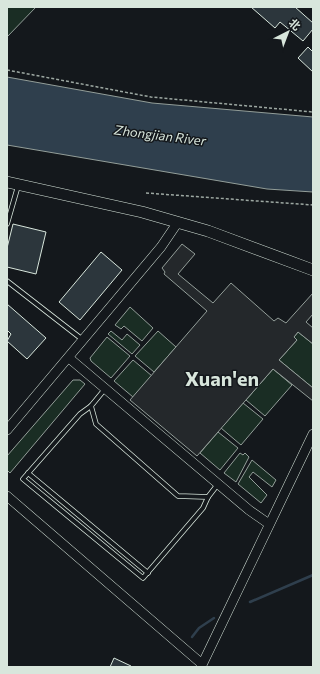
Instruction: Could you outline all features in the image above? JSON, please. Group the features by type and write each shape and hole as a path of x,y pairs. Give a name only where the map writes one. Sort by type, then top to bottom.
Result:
{"main road":[{"path":"7,182 142,212 178,222 208,231 313,270"}],"street":[{"path":"7,430 161,247 178,222"},
{"path":"69,358 218,484 269,524"},
{"path":"7,496 201,666 313,434"}],"lane":[{"path":"7,224 19,185"},
{"path":"7,281 83,341"},
{"path":"106,388 91,406 80,414 23,479 143,578 203,508 208,497 218,484"},
{"path":"91,406 96,424 178,496 208,497"},
{"path":"28,473 148,573"}],"path":[{"path":"7,70 151,97 313,112"},
{"path":"146,193 313,205"}],"green space":[{"path":"7,7 36,7 7,37"},
{"path":"130,307 153,328 142,341 124,326 121,329 115,325"},
{"path":"111,331 122,340 127,334 140,345 132,354 108,334"},
{"path":"158,331 176,347 154,372 135,356"},
{"path":"298,332 313,344 313,388 279,360 297,340 294,337"},
{"path":"107,337 130,356 111,378 91,361 90,358"},
{"path":"133,360 152,376 133,397 114,381"},
{"path":"273,369 292,385 265,416 246,400"},
{"path":"73,380 80,380 85,384 10,473 7,470 7,456"},
{"path":"243,403 263,419 241,445 221,428"},
{"path":"218,432 238,448 220,470 200,453"},
{"path":"240,453 243,455 245,453 249,457 236,482 224,473"},
{"path":"252,460 276,480 272,487 253,472 249,477 267,495 261,503 238,484"}],"shaded area":[{"path":"182,244 195,254 178,274 213,303 231,283 274,321 278,318 286,323 313,293 313,314 306,322 313,328 313,344 298,332 294,337 297,340 279,360 313,388 313,401 273,369 197,456 130,400 207,311 164,274 165,272 162,268"}],"water":[{"name":"Zhongjian River","path":"7,77 152,103 313,117 313,192 267,189 7,145"}],"building":[{"path":"251,7 295,7 313,23 313,29 303,41 280,22 275,28"},
{"path":"308,47 313,52 313,72 298,58"},
{"path":"13,224 46,232 36,274 7,267 7,248"},
{"path":"101,252 122,270 80,320 59,302"},
{"path":"7,304 46,338 27,359 7,341 11,334 7,330"},
{"path":"114,658 131,666 131,667 110,667"}],"waterway":[{"path":"250,602 313,575"},
{"path":"192,637 199,628 214,618"}],"district":[{"name":"Xuan'en","path":"222,378"}]}
